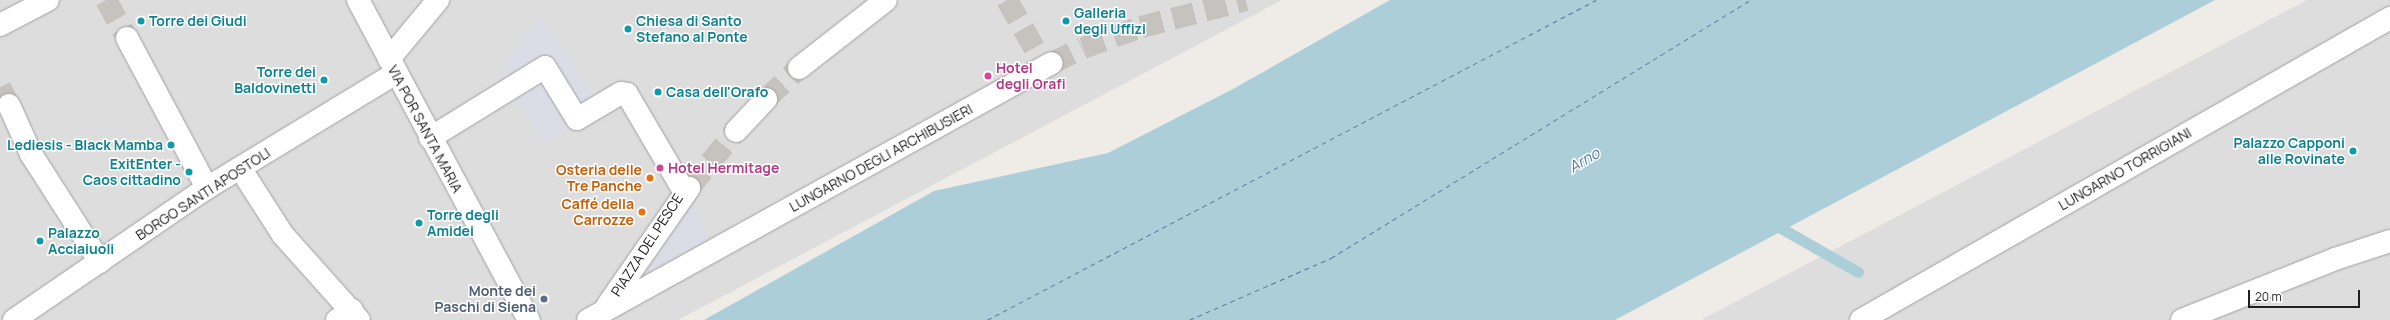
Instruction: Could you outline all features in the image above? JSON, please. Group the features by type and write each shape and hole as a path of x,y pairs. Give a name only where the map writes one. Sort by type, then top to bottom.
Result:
{"street":[{"path":"0,25 48,0"},
{"name":"VIA POR SANTA MARIA","path":"358,0 528,320"},
{"name":"BORGO SANTI APOSTOLI","path":"14,320 207,188 240,168 392,66 438,0"},
{"path":"799,68 886,0"},
{"name":"LUNGARNO TORRIGIANI","path":"1861,320 2390,18"},
{"path":"127,38 207,188"},
{"name":"LUNGARNO DEGLI ARCHIBUSIERI","path":"711,253 1045,63"},
{"name":"PIAZZA DEL PESCE","path":"430,138 545,67 577,119 621,93 627,94 684,187 596,314"},
{"path":"736,131 766,100"},
{"path":"9,105 32,154 100,262"},
{"path":"240,168 283,235 350,317"},
{"path":"2182,320 2335,259 2390,241"},
{"name":"PIAZZA DEL PESCE","path":"596,314 711,253"}],"shaded area":[{"path":"0,0 1282,0 678,320 0,320"},
{"path":"2307,0 2390,0 2390,320 1701,320"},
{"path":"542,18 596,99 627,94 545,144 509,89 503,62"},
{"path":"682,178 716,255 617,311"}],"water":[{"name":"Arno","path":"1390,0 2215,0 1615,320 704,320 934,191 1108,153 1233,89"}],"waterway":[{"path":"1772,223 1858,272"}],"ferry route":[{"path":"987,320 1596,0"},
{"path":"1189,320 1331,258 1751,0"}],"tunnel":[{"path":"106,0 127,38"},
{"path":"1007,0 1040,58"},
{"path":"1052,63 1083,48 1141,27 1246,0"},
{"path":"766,99 799,68"},
{"path":"0,87 9,105"},
{"path":"689,188 736,131"}],"place":[{"name":"Torre dei Giudi","path":"141,21"},
{"name":"Galleria degli Uffizi","path":"1066,21"},
{"name":"Chiesa di Santo Stefano al Ponte","path":"628,29"},
{"name":"Hotel degli Orafi","path":"988,76"},
{"name":"Torre dei Baldovinetti","path":"324,80"},
{"name":"Casa dell'Orafo","path":"658,92"},
{"name":"Lediesis - Black Mamba","path":"171,145"},
{"name":"Palazzo Capponi alle Rovinate","path":"2353,151"},
{"name":"Hotel Hermitage","path":"660,168"},
{"name":"ExitEnter - Caos cittadino","path":"189,172"},
{"name":"Osteria delle Tre Panche","path":"650,178"},
{"name":"Caffé della Carrozze","path":"642,212"},
{"name":"Torre degli Amidei","path":"419,223"},
{"name":"Palazzo Acciaiuoli","path":"40,241"},
{"name":"Monte dei Paschi di Siena","path":"544,299"}]}
